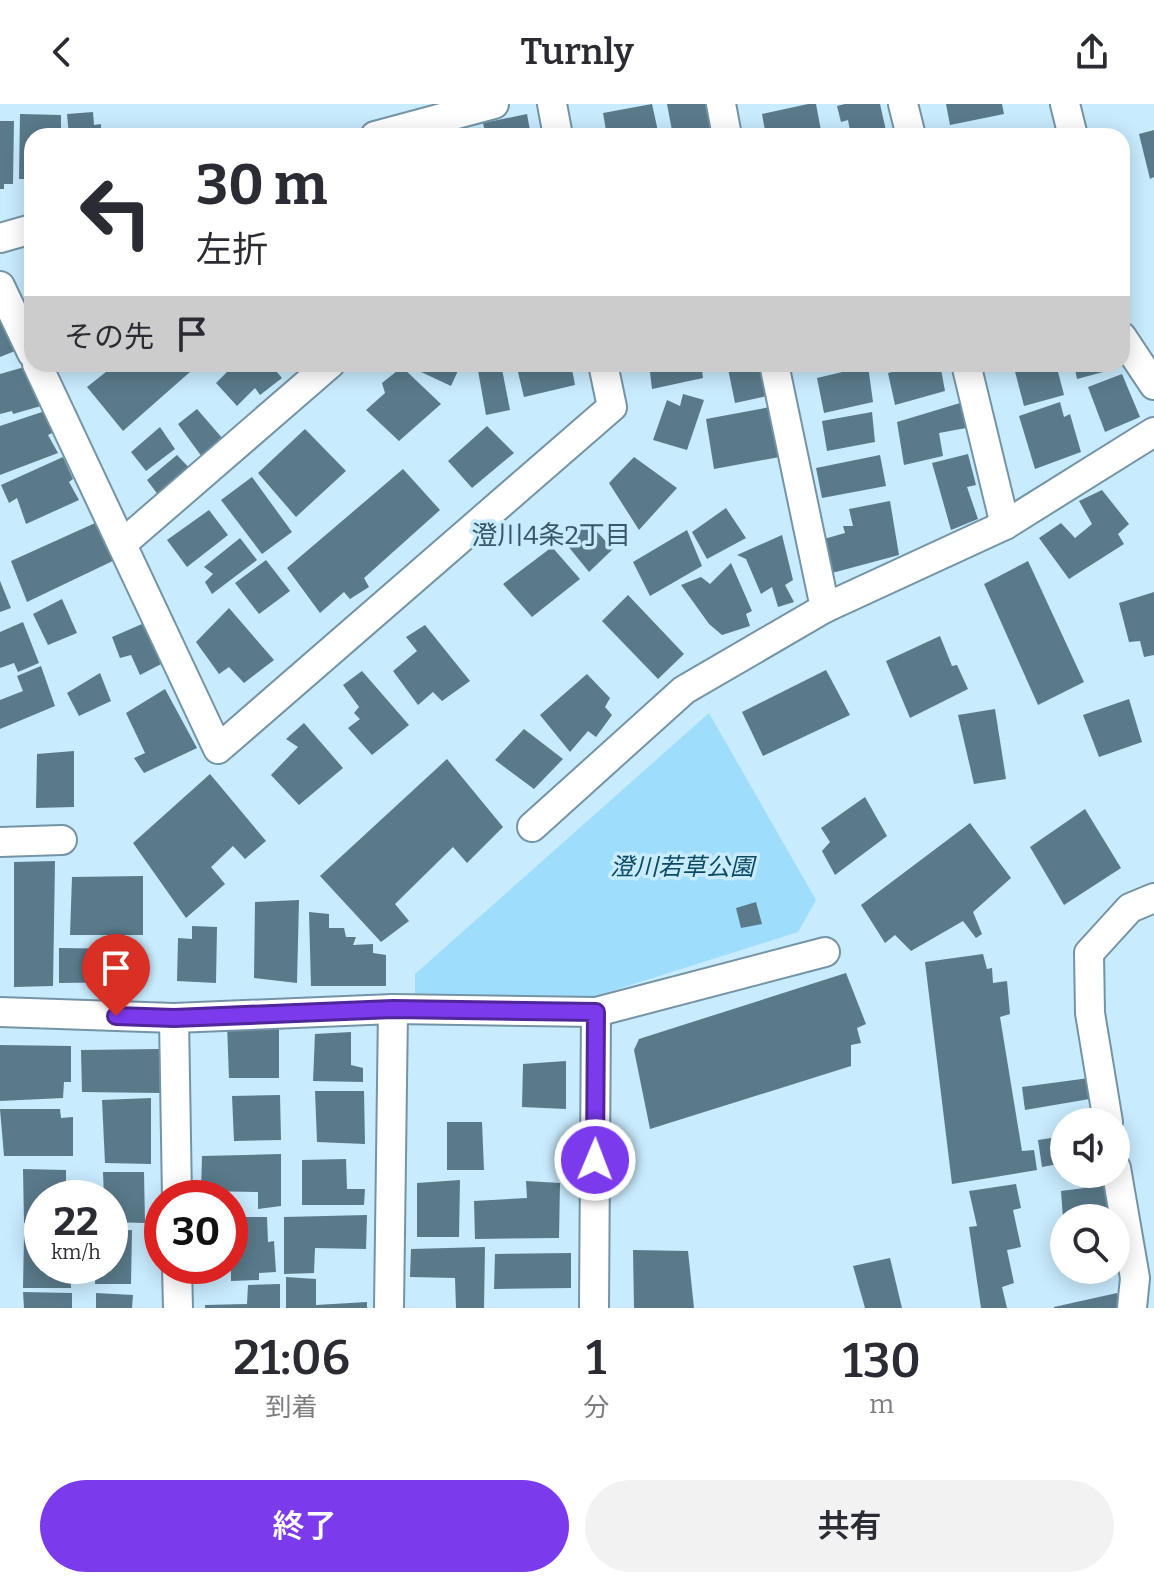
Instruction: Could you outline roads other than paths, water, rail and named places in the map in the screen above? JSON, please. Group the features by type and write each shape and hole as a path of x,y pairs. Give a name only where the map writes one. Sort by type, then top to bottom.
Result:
{"street":[{"path":"405,128 494,104"},
{"path":"552,104 556,128"},
{"path":"721,104 726,128"},
{"path":"903,104 909,128"},
{"path":"1065,104 1071,128"},
{"path":"0,238 24,231"},
{"path":"0,286 24,336"},
{"path":"1130,337 1154,339"},
{"path":"1130,348 1154,385"},
{"path":"41,372 218,749 612,407 605,372"},
{"path":"122,544 321,372"},
{"path":"776,372 825,608"},
{"path":"968,372 1005,525"},
{"path":"532,827 684,690 825,608 1005,525 1154,432"},
{"path":"0,842 62,840"},
{"path":"1106,1108 1090,1013 1089,953 1130,908 1154,898"},
{"path":"0,1012 174,1018 393,1009 596,1012 825,952"},
{"path":"389,1308 393,1009"},
{"path":"594,1308 596,1012"},
{"path":"174,1018 177,1180"},
{"path":"1119,1188 1135,1278 1132,1308"},
{"path":"177,1284 178,1308"}],"district":[{"name":"澄川4条2丁目","path":"551,535"}],"park label":[{"name":"澄川若草公園","path":"682,867"}]}
